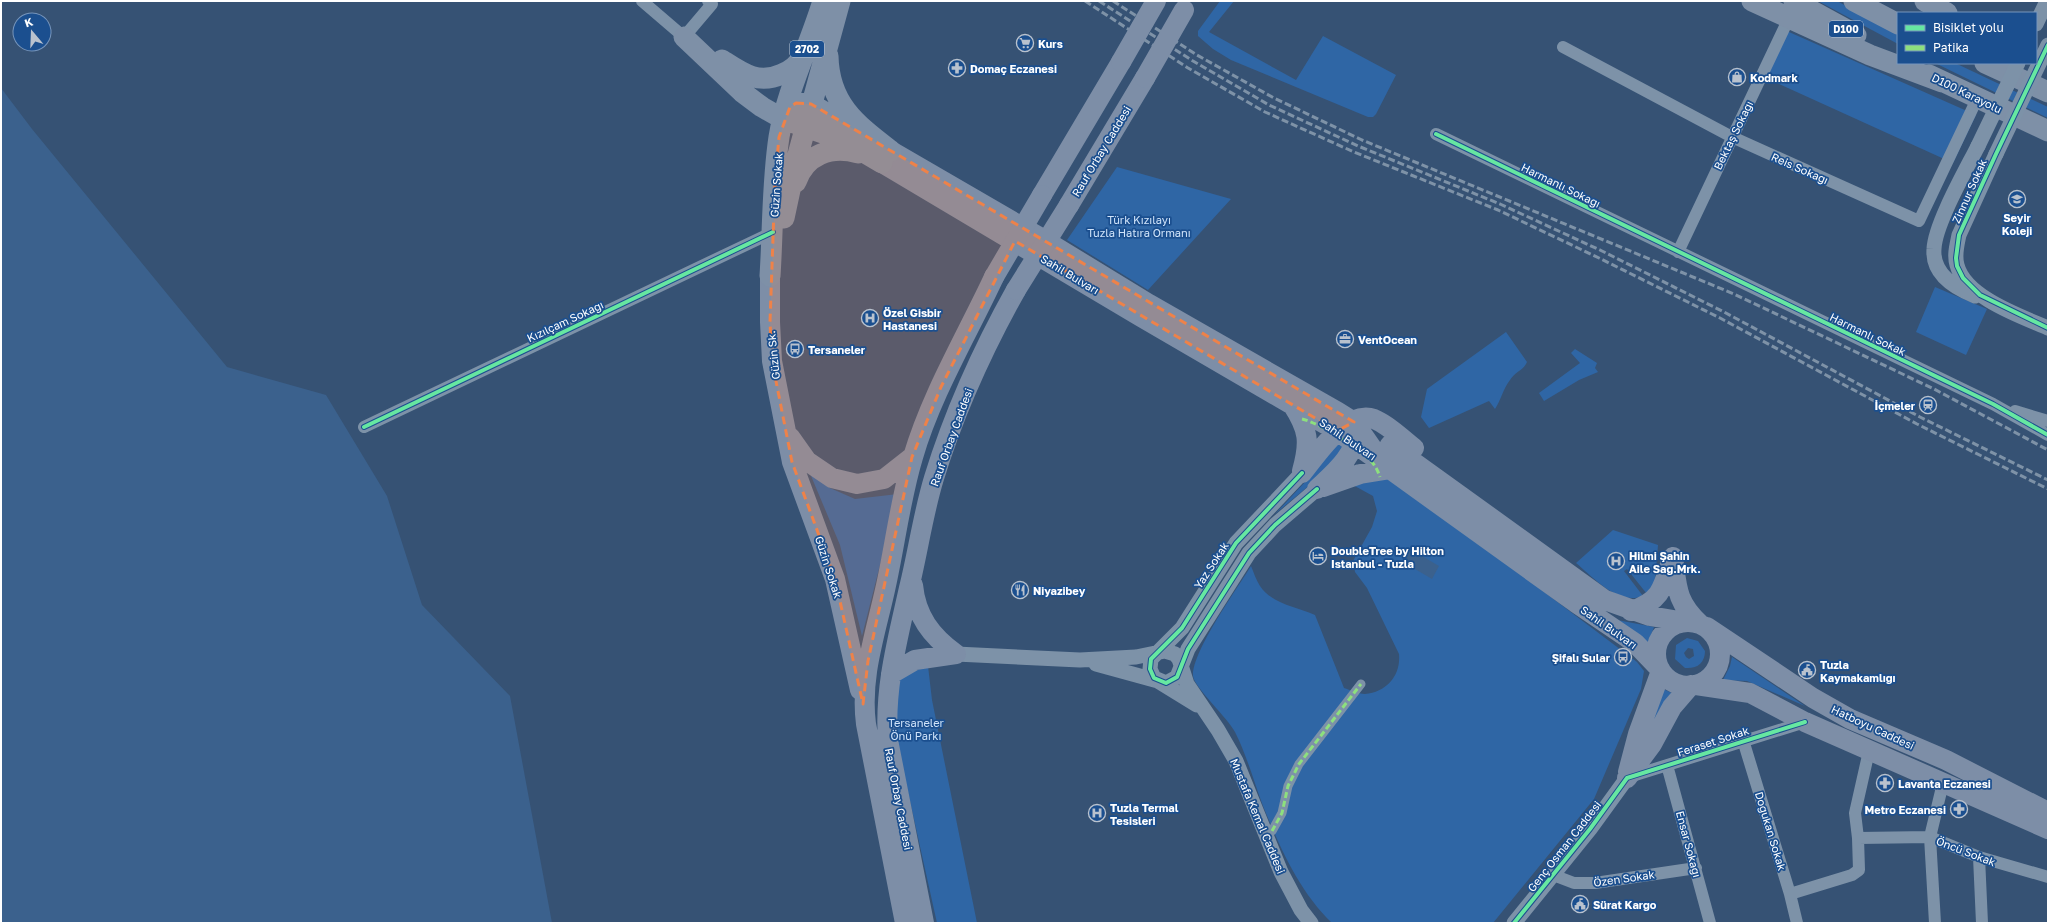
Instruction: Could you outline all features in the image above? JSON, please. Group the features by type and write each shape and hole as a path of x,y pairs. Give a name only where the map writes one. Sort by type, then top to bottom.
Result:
{"highway":[{"name":"2702","path":"808,47 823,1"},
{"name":"2702","path":"811,104 840,1"},
{"path":"1752,1 1792,10 1870,55 1942,82"},
{"name":"D100","path":"1854,1 1897,23"},
{"path":"1885,1 1902,12"},
{"path":"1925,1 1945,12"},
{"name":"D100","path":"1792,10 1897,58"},
{"path":"684,37 747,76 762,80 775,77 789,71 799,64 808,47"},
{"name":"Sahil Bulvarı","path":"684,37 742,92 762,107 783,119 886,157"},
{"path":"829,38 828,68 835,93 842,108 886,157"},
{"name":"Güzin Sokak","path":"770,276 778,225 776,167 783,119 808,47"},
{"path":"2037,58 2048,64"},
{"name":"D100 Karayolu","path":"1910,64 1942,82 2043,130"},
{"path":"1990,64 2017,70"},
{"path":"1995,64 2017,70 2048,92"},
{"path":"778,225 811,104 796,103 790,107 783,119"},
{"name":"Sahil Bulvarı","path":"811,104 886,157"},
{"path":"778,225 798,176 806,163 819,154 831,150 851,151 886,157"}],"main road":[{"name":"Rauf Orbay Caddesi","path":"905,923 870,752 863,704 868,661 885,590 912,457 938,393 994,277 1156,1"},
{"name":"Rauf Orbay Caddesi","path":"924,923 888,740 886,722 891,674 928,501 949,435 994,329 1187,6"},
{"name":"Sahil Bulvarı","path":"886,157 1141,317 1291,402 1342,429"},
{"name":"Sahil Bulvarı","path":"886,157 1041,238 1149,304 1342,429 1382,469"},
{"name":"Güzin Sk.","path":"770,276 772,361 787,432"},
{"path":"1291,402 1302,419 1308,438 1308,450 1302,473"},
{"path":"1302,473 1342,429 1369,418 1387,427 1429,461 1478,508"},
{"path":"1317,489 1330,477 1354,445 1342,429"},
{"path":"787,432 807,461 832,478 856,484 884,479 912,457"},
{"name":"Güzin Sokak","path":"787,432 792,462 835,579 863,704"},
{"name":"Sahil Bulvarı","path":"1354,445 1382,469 1637,645 1660,670"},
{"name":"Sahil Bulvarı","path":"1382,469 1390,445 1611,603 1632,611 1697,624"},
{"path":"1317,489 1343,479 1382,469"},
{"path":"1632,611 1648,605 1660,593 1673,557 1681,602 1697,624 1714,635 1719,644 1719,665 1706,681 1694,685 1675,683 1660,670"},
{"path":"912,575 916,604 921,617 937,639 956,654"},
{"path":"1627,778 1638,734 1660,670 1656,653 1660,638 1666,630 1675,625 1697,624"},
{"name":"Hatboyu Caddesi","path":"1697,624 1814,698 1844,715 1946,760 2048,812"},
{"path":"891,674 915,660 956,654"},
{"path":"1627,778 1652,744 1672,707 1694,685"},
{"name":"Hatboyu Caddesi","path":"1694,685 1750,693 1805,722 2048,829"}],"street":[{"path":"642,1 684,37 712,4 708,1"},
{"path":"2038,20 2047,1"},
{"name":"Bektaş Sokağı","path":"1678,252 1792,10"},
{"name":"Zinnur Sokak","path":"2048,45 1959,235 1956,248 1957,266 1963,278 1980,295 2048,328"},
{"name":"Reis Sokağı","path":"1563,47 1732,137 1919,221 1977,98"},
{"path":"1993,302 1961,290 1951,284 1942,275 1935,261 1933,250 1936,236 1947,209 2017,70"},
{"name":"Harmanlı Sokağı","path":"1436,134 1678,252"},
{"name":"Kızılçam Sokağı","path":"364,427 778,225"},
{"name":"Harmanlı Sokak","path":"1678,252 1993,404 2048,435"},
{"name":"Harmanlı Sokak","path":"1993,404 2048,421"},
{"path":"1302,419 1342,429"},
{"name":"Yaz Sokak","path":"1158,653 1182,628 1236,543 1302,473"},
{"path":"1181,665 1188,650 1249,553 1275,525 1317,489"},
{"name":"Mustafa Kemal Caddesi","path":"956,654 1080,660 1136,657 1165,651 1174,654 1179,659 1187,684 1218,730 1236,761 1281,872 1301,910 1311,923"},
{"path":"1158,653 1151,659 1150,669 1151,674 1158,681"},
{"name":"Mustafa Kemal Caddesi","path":"1080,660 1166,683 1174,680 1180,674 1181,665"},
{"name":"Mustafa Kemal Caddesi","path":"1158,681 1177,691 1203,709"},
{"path":"1272,831 1282,813 1288,786 1299,764 1361,684"},
{"name":"Feraset Sokak","path":"1627,778 1743,740 1805,722"},
{"name":"Doğukan Sokak","path":"1743,740 1790,894 1797,923"},
{"path":"1790,894 1852,875 1859,870 1858,838 1855,813 1869,751"},
{"name":"Ensar Sokağı","path":"1667,765 1710,923"},
{"name":"Genç Osman Caddesi","path":"1514,923 1604,810 1627,778"},
{"path":"1935,923 1930,837 1943,783"},
{"name":"Öncü Sokak","path":"1858,838 1930,837 1979,857 2048,878"},
{"path":"1979,857 1982,923"},
{"name":"Özen Sokak","path":"1553,875 1574,883 1595,883 1696,868"}],"highlighted area":[{"path":"796,103 811,104 1354,422 1337,431 1015,241 941,387 912,457 868,661 863,704 835,579 792,462 772,361 770,322 775,182 779,137 790,107"}],"green space":[{"path":"1220,1 1234,1 1209,32 1296,80 1323,36 1396,75 1376,114 1373,117 1368,117 1231,60 1213,49 1198,36 1198,31"},
{"path":"1818,1 1837,1 1897,33 1897,43"},
{"path":"1780,28 1976,115 1953,163 1759,75"},
{"path":"1937,64 1957,64 2048,107 2048,118"},
{"name":"Türk Kızılayı Tuzla Hatıra Ormanı","path":"1117,167 1231,199 1148,290 1067,240"},
{"path":"1935,287 1987,309 1966,355 1916,332"},
{"path":"1506,332 1527,362 1524,367 1512,377 1495,409 1489,401 1429,428 1421,417 1427,389"},
{"path":"1575,349 1597,363 1595,368 1598,372 1579,380 1544,401 1539,393 1580,363 1571,353"},
{"path":"1337,442 1345,448 1311,484 1275,514 1305,482"},
{"path":"809,471 830,488 855,499 898,494 862,636 840,545"},
{"path":"1386,476 1401,484 1637,662 1644,671 1641,689 1594,799 1493,923 1332,923 1320,911 1300,883 1276,838 1235,732 1194,680 1193,675 1195,664 1200,651 1226,604 1251,566 1260,586 1271,597 1315,615 1344,688 1357,693 1373,693 1386,686 1391,681 1398,669 1399,654 1367,588 1355,572 1353,561 1372,527 1377,511 1373,496 1353,485"},
{"path":"1613,530 1658,545 1655,582 1647,594 1627,569 1624,571 1643,596 1634,598 1615,594 1576,563"},
{"path":"1617,620 1654,627 1648,643"},
{"path":"1687,638 1698,641 1705,651 1704,659 1697,666 1685,668 1675,659 1676,645","holes":["1688,648 1693,649 1694,656 1689,659 1684,653"]},
{"path":"1732,657 1805,706 1747,681 1723,680 1730,666"},
{"name":"Tersaneler Önü Parkı","path":"928,666 932,700 977,923 937,923 894,729 900,676"},
{"path":"1663,689 1672,693 1647,740"}],"shaded area":[{"path":"1,88 32,129 227,367 326,395 387,496 422,605 510,696 552,923 1,923"},
{"path":"1410,549 1439,566 1432,579 1403,562"}],"railway":[{"path":"1085,1 1188,68 1265,112 1354,152 1498,210 1599,258 1720,318 1917,424 2048,489"},
{"path":"1099,1 1193,61 1269,105 1358,146 1500,204 1602,251 1724,312 1920,417 2048,480"},
{"path":"1113,1 1197,55 1274,98 1362,140 1734,294 1934,389 2048,450"}],"marked path":[{"path":"1302,419 1319,425 1357,450 1372,463 1380,477"},
{"path":"1272,831 1282,813 1288,786 1299,764 1361,684"}],"cycle path":[{"path":"2048,45 1959,235 1956,258 1957,266 1963,278 1980,295 2048,328"},
{"path":"1436,134 1993,404 2048,435"},
{"path":"364,427 773,232"},
{"path":"1302,473 1236,543 1182,628 1151,659 1150,669 1154,678 1166,683 1177,677 1188,649 1249,553 1275,525 1317,489"},
{"path":"1514,923 1590,829 1627,778 1805,722"}],"place":[{"name":"Kurs","path":"1025,43"},
{"name":"Domaç Eczanesi","path":"957,68"},
{"name":"Kodmark","path":"1737,77"},
{"name":"Seyir Koleji","path":"2017,199"},
{"name":"Özel Gisbir Hastanesi","path":"870,318"},
{"name":"VentOcean","path":"1345,339"},
{"name":"Tersaneler","path":"795,349"},
{"name":"İçmeler","path":"1928,405"},
{"name":"DoubleTree by Hilton Istanbul - Tuzla","path":"1318,556"},
{"name":"Hilmi Şahin Aile Sağ.Mrk.","path":"1616,561"},
{"name":"Niyazibey","path":"1020,590"},
{"name":"Şifalı Sular","path":"1623,657"},
{"name":"Tuzla Kaymakamlığı","path":"1807,670"},
{"name":"Lavanta Eczanesi","path":"1885,783"},
{"name":"Metro Eczanesi","path":"1959,809"},
{"name":"Tuzla Termal Tesisleri","path":"1097,813"},
{"name":"Sürat Kargo","path":"1580,904"}]}
